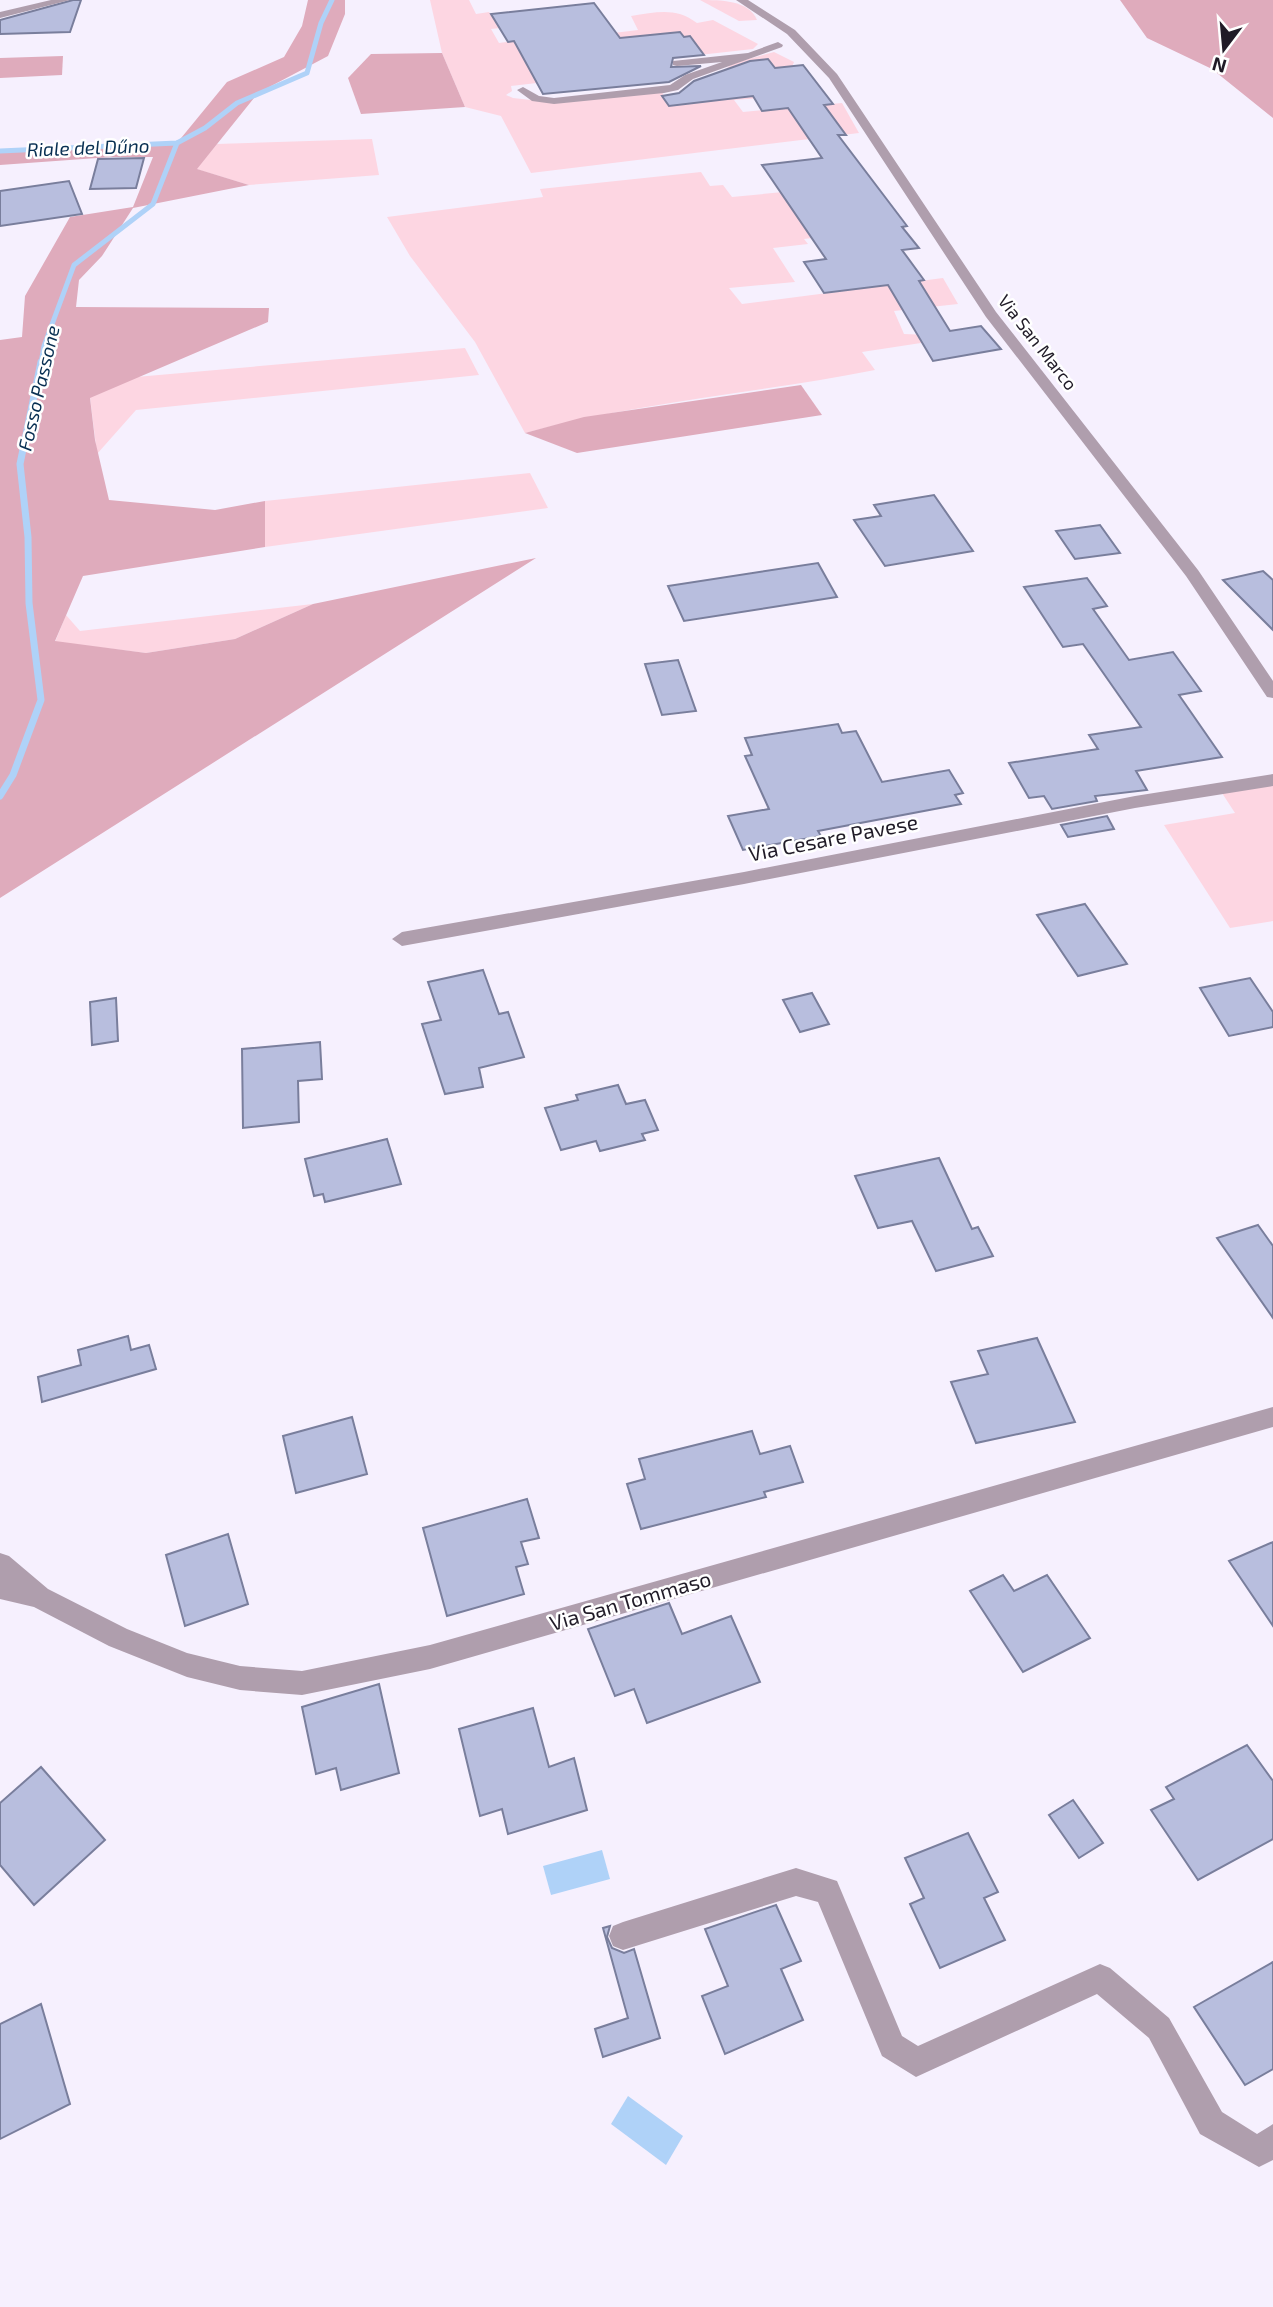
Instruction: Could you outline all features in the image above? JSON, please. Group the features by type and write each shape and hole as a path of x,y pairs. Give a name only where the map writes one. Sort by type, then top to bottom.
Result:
{"street":[{"path":"0,15 65,0"},
{"name":"Via San Marco","path":"741,0 771,18"},
{"name":"Via San Marco","path":"753,0 811,51 833,76 990,314 1192,573 1273,693"},
{"path":"523,90 536,99 554,101 664,90 674,88 689,77 778,45"},
{"path":"677,63 750,55"},
{"name":"Via Cesare Pavese","path":"402,939 744,878 1096,809 1273,780"},
{"name":"Via San Tommaso","path":"0,1564 39,1597 118,1638 187,1664 240,1678 302,1683 430,1657 1273,1418"},
{"path":"0,1587 39,1597"},
{"path":"623,1936 796,1882 827,1891 892,2046 916,2062 1100,1978 1159,2028 1210,2123 1259,2152 1273,2139"}],"shaded area":[{"path":"308,0 345,0 345,14 328,56 258,93 197,169 249,185 133,208 102,256 79,280 76,307 269,308 268,322 90,398 95,440 109,500 215,510 265,501 265,547 83,576 55,641 146,653 235,639 313,604 536,558 0,898 0,340 22,337 25,296 70,217 133,207 153,157 111,157 0,165 0,151 177,143 227,82 284,57 302,26"},
{"path":"430,0 469,0 476,14 489,12 500,28 491,29 499,43 514,41 516,45 638,30 631,16 666,12 681,15 697,23 713,20 758,44 753,49 672,58 580,78 511,86 512,91 506,95 513,98 558,103 662,92 669,106 707,102 694,80 715,76 734,63 774,52 794,62 792,67 774,97 734,100 743,112 842,103 859,133 531,173 501,116 465,107 442,53"},
{"path":"700,0 741,5 748,8 757,20 739,21"},
{"path":"1120,0 1273,0 1273,118 1212,69 1147,38"},
{"path":"442,53 465,107 361,114 348,78 371,54"},
{"path":"63,56 62,75 0,78 0,58"},
{"path":"372,139 379,175 249,185 196,169 217,144"},
{"path":"701,172 710,186 723,185 732,197 804,190 860,232 804,239 808,244 773,248 795,282 729,288 742,304 943,278 958,304 894,311 904,334 929,335 934,341 862,352 875,370 611,413 525,433 475,342 410,256 387,217 543,197 540,189"},
{"path":"465,348 479,375 136,410 97,454 90,397 136,377"},
{"path":"801,385 822,415 577,453 525,433 584,417"},
{"path":"530,473 548,508 265,547 265,501"},
{"path":"313,604 235,639 146,653 55,642 66,615 80,631"},
{"path":"1273,784 1273,921 1230,928 1164,825 1235,813 1222,793"}],"water":[{"path":"602,1850 610,1879 551,1895 543,1866"},
{"path":"628,2096 683,2136 666,2165 611,2124"}],"building":[{"path":"81,0 70,32 0,34 0,20"},
{"path":"594,3 620,38 680,32 684,37 690,36 704,55 673,58 671,67 701,66 669,82 543,94 514,41 508,42 491,14"},
{"path":"768,59 775,68 803,65 833,104 824,105 846,135 838,135 907,226 902,227 919,248 902,250 924,280 919,281 950,331 981,326 1001,349 933,361 888,285 824,293 804,262 826,259 762,165 822,158 788,108 762,111 753,96 669,106 662,96 679,93 694,81 750,61"},
{"path":"144,158 136,188 90,189 98,159"},
{"path":"69,181 82,214 0,226 0,191"},
{"path":"934,495 973,551 885,566 854,520 881,516 874,505"},
{"path":"1100,525 1120,553 1075,559 1056,531"},
{"path":"818,563 837,597 684,621 668,586"},
{"path":"1263,571 1273,580 1273,630 1223,580"},
{"path":"1087,578 1107,606 1093,609 1129,660 1173,652 1201,691 1179,695 1222,757 1136,771 1147,790 1095,796 1097,801 1052,809 1044,796 1029,798 1009,763 1098,749 1089,735 1141,727 1083,644 1063,647 1024,587"},
{"path":"678,660 696,711 662,715 645,664"},
{"path":"838,724 842,733 856,731 882,782 949,770 963,793 955,795 961,804 818,831 821,836 743,850 728,816 769,809 745,756 752,755 745,738"},
{"path":"1107,816 1114,829 1068,837 1061,825"},
{"path":"1085,904 1127,964 1078,976 1037,915"},
{"path":"483,970 499,1014 508,1012 524,1057 479,1068 483,1087 445,1094 422,1024 441,1020 428,982"},
{"path":"1250,978 1273,1012 1273,1027 1229,1036 1200,988"},
{"path":"812,993 829,1024 800,1032 783,1000"},
{"path":"116,998 118,1041 92,1045 90,1002"},
{"path":"320,1042 322,1079 298,1081 299,1122 243,1128 242,1049"},
{"path":"618,1085 626,1104 645,1100 658,1130 642,1134 645,1140 600,1151 596,1141 561,1150 545,1108 578,1100 576,1095"},
{"path":"387,1139 401,1184 325,1202 323,1194 314,1196 305,1159"},
{"path":"939,1158 972,1229 978,1227 993,1256 936,1271 912,1221 878,1228 855,1176"},
{"path":"1258,1225 1273,1246 1273,1318 1217,1238"},
{"path":"128,1336 131,1350 149,1345 156,1369 42,1402 38,1377 81,1365 78,1350"},
{"path":"1037,1338 1075,1422 976,1443 951,1382 988,1374 978,1351"},
{"path":"352,1417 367,1474 296,1493 283,1436"},
{"path":"752,1431 760,1454 790,1446 803,1482 764,1492 766,1497 641,1529 627,1484 645,1479 639,1459"},
{"path":"527,1499 539,1538 521,1542 528,1564 516,1567 524,1594 447,1616 423,1528"},
{"path":"228,1534 248,1604 185,1626 166,1555"},
{"path":"1273,1542 1273,1626 1229,1561"},
{"path":"1003,1575 1014,1591 1047,1575 1090,1638 1023,1672 970,1591"},
{"path":"669,1603 682,1634 731,1616 760,1682 647,1723 634,1689 615,1696 588,1629"},
{"path":"379,1684 399,1773 341,1790 336,1768 316,1774 302,1707"},
{"path":"533,1708 549,1767 574,1758 587,1810 508,1834 502,1809 480,1816 459,1729"},
{"path":"1247,1745 1273,1781 1273,1839 1198,1880 1151,1810 1174,1799 1166,1787"},
{"path":"41,1767 105,1840 34,1905 0,1865 0,1803"},
{"path":"1073,1800 1103,1843 1079,1858 1049,1815"},
{"path":"968,1833 998,1892 984,1898 1005,1940 940,1968 910,1904 924,1898 905,1858"},
{"path":"776,1905 801,1961 781,1969 803,2020 725,2054 702,1996 728,1986 705,1929"},
{"path":"610,1926 607,1937 612,1948 624,1953 634,1949 660,2038 603,2057 595,2029 628,2018 603,1928"},
{"path":"1273,1962 1273,2069 1245,2085 1194,2007"},
{"path":"41,2004 70,2104 0,2139 0,2024"}],"waterway":[{"path":"177,143 205,128 237,103 307,73 321,23 332,0"},
{"name":"Riale del Dűno","path":"0,151 177,143"},
{"name":"Fosso Passone","path":"41,363 44,346 74,265 153,204 177,143"},
{"name":"Fosso Passone","path":"0,796 13,775 41,700 29,603 28,537 20,464 41,362"}]}
